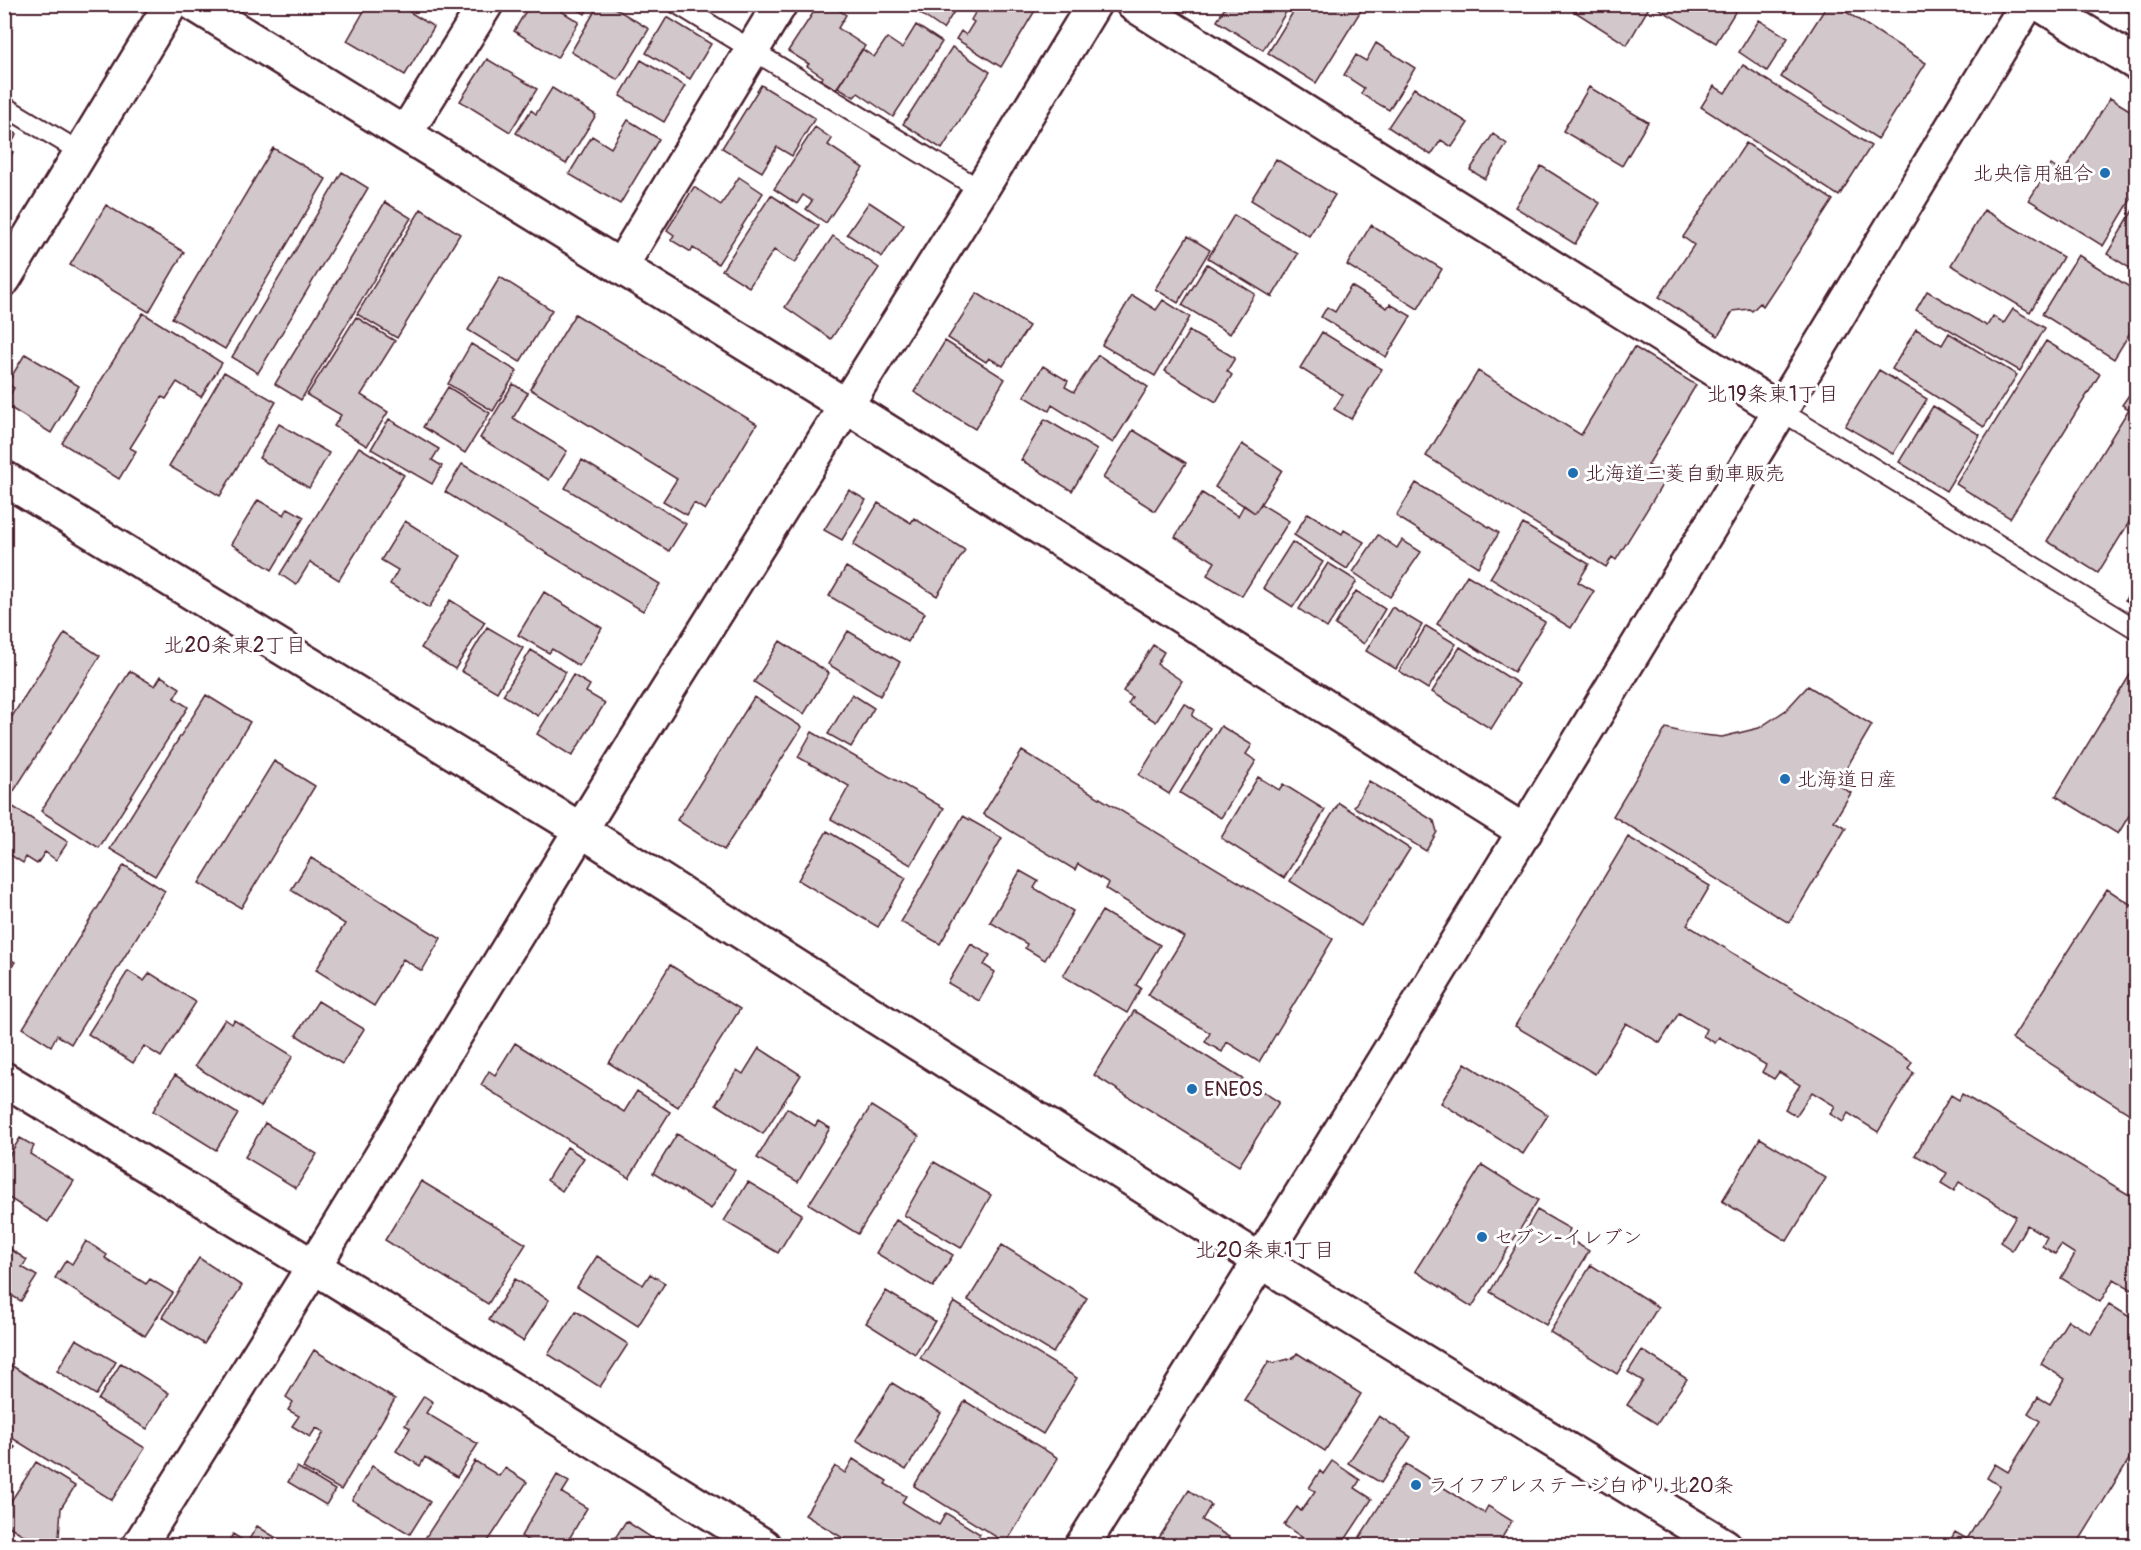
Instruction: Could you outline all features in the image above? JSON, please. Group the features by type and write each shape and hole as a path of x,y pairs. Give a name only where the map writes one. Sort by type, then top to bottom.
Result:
{"street":[{"path":"4,279 171,4"},
{"path":"194,4 845,405 1526,831"},
{"path":"405,134 486,4"},
{"path":"621,266 780,4"},
{"path":"139,1545 314,1266 845,405 981,190 1094,4"},
{"path":"1133,4 1780,411"},
{"path":"1082,1545 1261,1261 1526,831 2027,4"},
{"path":"2040,4 2136,63"},
{"path":"4,478 581,830 1261,1261 1725,1545"},
{"path":"4,1079 314,1266 764,1545"}],"lane":[{"path":"677,4 981,190"},
{"path":"4,106 82,153"},
{"path":"1780,411 2136,629"}],"building":[{"path":"368,4 397,4 434,27 405,75 347,41"},
{"path":"530,4 550,4 579,22 557,58 514,31"},
{"path":"569,4 590,4 585,14"},
{"path":"599,4 608,4 649,29 618,80 571,52"},
{"path":"819,4 830,4 846,15 838,28 865,46 836,89 821,80 823,77 807,66 809,64 788,51"},
{"path":"906,4 959,4 943,29"},
{"path":"980,4 1039,4 1001,67 956,39 961,31 966,35 974,22 971,20"},
{"path":"1227,4 1291,4 1263,50 1217,21"},
{"path":"1298,4 1365,4 1316,83 1268,53"},
{"path":"1563,4 1651,4 1627,45"},
{"path":"1651,4 1740,4 1716,43"},
{"path":"1828,4 1834,4 1926,63 1878,139 1781,77"},
{"path":"2116,4 2136,4 2136,17"},
{"path":"667,17 711,44 690,79 646,53"},
{"path":"1759,20 1788,38 1767,71 1739,52"},
{"path":"916,25 942,42 893,117 858,93 854,97 838,87 862,49 874,57 887,38 902,48"},
{"path":"1376,43 1415,68 1389,110 1361,94 1364,88 1344,75 1356,55 1366,61"},
{"path":"952,47 990,72 942,149 903,124"},
{"path":"487,59 537,89 510,132 460,101"},
{"path":"641,60 685,86 664,122 620,96"},
{"path":"1743,65 1871,146 1839,196 1701,107 1714,86 1725,93"},
{"path":"761,85 815,118 792,156 777,147 762,172 722,148"},
{"path":"1589,87 1648,122 1622,166 1563,131"},
{"path":"552,88 596,115 566,164 516,133 531,110 536,114"},
{"path":"1414,88 1468,123 1452,147 1441,140 1431,155 1388,127"},
{"path":"2110,98 2136,114 2136,191 2103,246 2029,200 2051,165 2063,173"},
{"path":"628,120 659,139 620,204 569,174 592,136 611,148"},
{"path":"4,127 17,134 8,149 13,152 4,168"},
{"path":"815,127 832,139 828,145 863,168 826,223 806,209 812,201 803,195 797,204 774,189"},
{"path":"1493,134 1507,144 1485,179 1470,170"},
{"path":"1746,143 1833,200 1763,306 1760,303 1752,311 1749,309 1733,311 1718,336 1659,297 1694,245 1683,237"},
{"path":"273,148 326,179 225,349 172,318"},
{"path":"1276,159 1335,195 1309,236 1251,200"},
{"path":"1541,166 1600,203 1575,244 1515,207"},
{"path":"342,172 368,188 258,373 232,357"},
{"path":"739,177 763,193 718,264 693,248 691,252 671,240 674,235 667,230 694,187 721,205"},
{"path":"771,195 819,226 795,263 774,250 749,287 722,270"},
{"path":"385,202 411,218 301,400 275,384"},
{"path":"869,202 904,225 882,257 847,234"},
{"path":"106,205 184,252 149,312 70,265"},
{"path":"2136,205 2136,272 2107,254"},
{"path":"421,209 460,234 397,338 357,314"},
{"path":"1984,210 2063,257 2030,312 1951,265"},
{"path":"1234,215 1298,254 1272,297 1208,258"},
{"path":"1371,225 1442,269 1418,309 1347,265"},
{"path":"833,236 879,268 831,339 785,307"},
{"path":"1188,236 1210,250 1178,303 1155,289"},
{"path":"2078,255 2136,291 2136,323 2114,359 2042,314"},
{"path":"1207,264 1255,294 1230,334 1182,305"},
{"path":"500,277 552,310 520,362 468,330"},
{"path":"1351,286 1387,308 1390,304 1411,316 1386,357 1321,317 1327,307 1335,312"},
{"path":"1927,291 1987,326 1993,316 2004,323 2013,309 2045,328 2020,371 1916,310"},
{"path":"977,293 1029,326 1003,366 989,358 986,362 948,338"},
{"path":"1132,295 1156,310 1163,300 1190,317 1155,376 1102,345"},
{"path":"143,313 222,363 201,397 177,382 166,399 162,397 130,448 136,451 119,479 62,443"},
{"path":"575,314 757,424 705,510 694,503 687,515 663,501 677,479 530,389"},
{"path":"356,317 395,341 361,395 388,412 367,446 334,426 341,415 307,395"},
{"path":"1916,329 1942,345 1949,333 2017,375 1984,427 1892,369"},
{"path":"1189,331 1235,358 1227,371 1232,375 1216,402 1165,371"},
{"path":"1322,332 1382,369 1351,419 1334,409 1343,395 1300,368"},
{"path":"945,341 1005,379 975,429 914,392"},
{"path":"2046,341 2100,374 2010,518 1956,484"},
{"path":"471,344 517,371 493,411 448,384"},
{"path":"1634,347 1696,385 1648,465 1667,477 1616,560 1612,557 1606,567 1426,456 1478,371 1581,435"},
{"path":"25,354 79,386 51,433 4,404 14,388 7,384"},
{"path":"1098,355 1148,387 1113,443 1052,405 1049,411 1024,396 1043,366 1068,381 1065,387 1074,392"},
{"path":"1879,370 1927,399 1893,454 1845,426"},
{"path":"224,372 276,402 220,496 169,466"},
{"path":"513,384 528,393 513,418 567,451 549,480 480,438"},
{"path":"448,387 490,413 465,453 423,427"},
{"path":"2133,389 2136,391 2136,511 2098,573 2047,541 2129,409 2122,405"},
{"path":"1933,406 1980,435 1946,491 1899,462"},
{"path":"389,419 439,449 432,460 442,466 432,484 371,449"},
{"path":"1045,419 1097,450 1072,491 1021,460"},
{"path":"279,424 329,453 309,488 259,458"},
{"path":"1133,430 1186,463 1155,511 1103,478"},
{"path":"1242,444 1282,470 1255,513 1215,487"},
{"path":"359,447 404,475 339,580 310,562 296,585 280,574"},
{"path":"582,460 686,524 669,551 565,488"},
{"path":"462,464 660,584 643,611 445,492"},
{"path":"1416,483 1499,533 1478,567 1396,516"},
{"path":"849,490 866,500 842,540 824,530"},
{"path":"1202,493 1238,516 1244,505 1255,513 1261,504 1289,521 1242,596 1207,575 1215,562 1175,537"},
{"path":"258,500 284,515 288,508 304,517 272,570 231,544"},
{"path":"878,503 911,523 914,518 965,550 937,596 853,545"},
{"path":"1308,513 1342,534 1344,530 1364,542 1347,569 1294,535"},
{"path":"405,521 461,556 429,608 390,584 398,570 381,560"},
{"path":"1523,524 1589,564 1578,582 1594,591 1571,628 1490,578"},
{"path":"1378,535 1397,548 1402,540 1421,552 1390,597 1353,572"},
{"path":"1292,542 1323,562 1293,607 1263,588"},
{"path":"1328,563 1357,581 1327,628 1299,609"},
{"path":"846,567 925,613 908,642 829,596"},
{"path":"1467,575 1545,622 1514,672 1437,624"},
{"path":"2136,581 2136,607 2125,600"},
{"path":"1356,591 1385,609 1364,644 1335,625"},
{"path":"544,592 602,628 579,666 552,649 549,653 518,635"},
{"path":"450,600 485,622 455,669 421,648"},
{"path":"1392,607 1422,625 1396,669 1366,651"},
{"path":"1426,626 1456,644 1428,689 1399,671"},
{"path":"487,627 523,648 497,692 461,671"},
{"path":"848,631 900,662 880,696 828,664"},
{"path":"65,633 100,656 12,794 4,789 4,729"},
{"path":"780,641 829,673 804,714 754,682"},
{"path":"1153,645 1164,652 1157,664 1182,681 1156,722 1128,704 1132,697 1123,691"},
{"path":"1460,647 1519,684 1491,729 1432,692"},
{"path":"531,650 566,672 538,716 503,695"},
{"path":"2136,665 2136,804 2118,834 2056,796"},
{"path":"130,671 155,686 161,676 180,688 174,698 188,707 99,848 41,811"},
{"path":"573,675 590,685 586,692 605,703 572,756 537,734"},
{"path":"1808,686 1872,725 1837,784 1851,793 1834,821 1846,828 1789,923 1613,816 1666,728 1685,733 1722,737 1759,728 1786,710"},
{"path":"852,694 874,708 851,747 828,734"},
{"path":"206,695 250,722 155,876 110,849"},
{"path":"754,697 802,727 724,850 677,820"},
{"path":"1184,703 1195,710 1192,716 1210,728 1169,794 1139,775"},
{"path":"1221,726 1252,745 1246,754 1256,761 1221,818 1180,793"},
{"path":"812,732 944,808 911,865 831,819 849,786 798,757"},
{"path":"1022,751 1333,939 1259,1062 1227,1042 1222,1052 1205,1042 1210,1033 1148,995 1184,937 1106,889 1109,883 1078,864 1075,870 983,814"},
{"path":"274,761 315,786 241,908 199,883"},
{"path":"1258,777 1279,790 1283,784 1325,810 1284,878 1221,838"},
{"path":"1369,781 1434,821 1437,832 1426,851 1354,807"},
{"path":"7,803 68,842 56,860 45,852 37,864 26,857 23,863 4,851 4,807"},
{"path":"1339,803 1410,849 1361,926 1290,881"},
{"path":"963,816 1002,838 940,944 901,922"},
{"path":"827,831 906,878 878,927 798,880"},
{"path":"1628,837 1710,886 1687,925 1912,1062 1908,1069 1914,1073 1878,1132 1848,1113 1843,1122 1830,1114 1835,1106 1812,1092 1796,1116 1785,1109 1800,1085 1779,1072 1774,1079 1762,1072 1766,1065 1719,1037 1715,1043 1703,1036 1706,1029 1679,1013 1660,1043 1626,1023 1595,1074 1515,1026"},
{"path":"311,858 441,938 422,971 403,959 374,1006 316,970 345,924 291,890"},
{"path":"124,865 165,891 71,1044 57,1035 51,1046 23,1028"},
{"path":"1020,871 1038,881 1034,888 1073,911 1045,960 1025,948 1027,944 990,922"},
{"path":"2107,889 2136,908 2136,1118 2012,1039"},
{"path":"1102,911 1160,945 1136,985 1141,988 1127,1013 1063,976"},
{"path":"971,944 990,955 984,965 995,972 979,1001 948,983"},
{"path":"4,956 15,962 4,979"},
{"path":"670,965 740,1009 678,1107 609,1063"},
{"path":"128,971 144,981 150,973 196,1002 161,1057 144,1046 133,1063 88,1034"},
{"path":"318,1001 364,1029 342,1064 296,1035"},
{"path":"1134,1011 1279,1102 1239,1166 1094,1075"},
{"path":"225,1019 232,1024 234,1020 293,1056 261,1107 195,1066"},
{"path":"515,1043 624,1112 637,1091 670,1112 629,1178 481,1085 489,1071 495,1075"},
{"path":"759,1048 801,1075 763,1134 716,1104 737,1070 743,1074"},
{"path":"1465,1063 1548,1115 1523,1154 1441,1103"},
{"path":"175,1075 238,1114 216,1150 153,1111"},
{"path":"1962,1094 2136,1199 2136,1292 2114,1279 2100,1302 2061,1278 2075,1254 2061,1245 2055,1254 2042,1246 2047,1237 2027,1225 2012,1250 2000,1242 2016,1216 1959,1182 1954,1191 1941,1183 1947,1173 1915,1155 1951,1095 1959,1100"},
{"path":"871,1106 919,1136 858,1234 809,1204"},
{"path":"787,1108 815,1126 818,1121 830,1128 798,1182 757,1158"},
{"path":"265,1123 317,1154 296,1188 245,1157"},
{"path":"677,1134 735,1170 711,1209 653,1173"},
{"path":"20,1138 34,1146 30,1154 74,1181 48,1222 4,1195 4,1164"},
{"path":"1760,1138 1826,1178 1787,1241 1722,1201"},
{"path":"567,1147 584,1158 562,1191 547,1180"},
{"path":"934,1162 991,1195 961,1248 904,1215"},
{"path":"1482,1165 1538,1200 1472,1307 1415,1271"},
{"path":"421,1181 526,1244 488,1304 385,1240"},
{"path":"748,1182 802,1214 778,1253 724,1221"},
{"path":"1537,1210 1570,1229 1566,1237 1589,1251 1546,1325 1490,1292"},
{"path":"896,1220 953,1255 933,1287 876,1253"},
{"path":"86,1241 107,1255 105,1258 146,1284 150,1279 173,1293 145,1336 55,1278 66,1260 72,1264"},
{"path":"4,1245 27,1260 22,1267 37,1276 21,1301 7,1293 4,1297"},
{"path":"1002,1245 1087,1298 1053,1353 968,1300"},
{"path":"597,1256 643,1285 650,1274 665,1283 638,1326 577,1287"},
{"path":"199,1258 242,1286 204,1344 162,1317"},
{"path":"1591,1265 1658,1307 1617,1374 1550,1332"},
{"path":"515,1279 549,1300 523,1341 489,1320"},
{"path":"886,1291 935,1321 915,1354 866,1323"},
{"path":"954,1302 1077,1378 1043,1434 920,1358"},
{"path":"2109,1304 2136,1321 2136,1448 2076,1546 1947,1546 1955,1532 1967,1539 2000,1486 1987,1478 1995,1464 2008,1472 2040,1421 2028,1413 2038,1397 2050,1404 2065,1379 2041,1364 2068,1320 2091,1334"},
{"path":"576,1311 628,1344 600,1387 548,1354"},
{"path":"76,1339 116,1362 96,1395 57,1371"},
{"path":"314,1350 395,1399 341,1490 303,1468 324,1432 316,1428 310,1437 292,1426 299,1416 288,1410 293,1402 286,1397"},
{"path":"1642,1350 1687,1379 1657,1424 1627,1405 1643,1381 1628,1372"},
{"path":"1297,1353 1361,1394 1325,1451 1244,1400 1269,1361 1273,1363 1293,1358"},
{"path":"4,1361 145,1448 112,1500 4,1433"},
{"path":"121,1363 169,1393 147,1429 98,1400"},
{"path":"892,1383 941,1413 906,1470 856,1440"},
{"path":"424,1396 433,1402 426,1413 478,1444 457,1477 425,1457 420,1466 396,1451 410,1428 405,1425"},
{"path":"965,1401 1058,1458 1006,1543 914,1486"},
{"path":"1379,1416 1411,1437 1381,1483 1348,1463"},
{"path":"4,1441 15,1447 4,1465"},
{"path":"853,1459 887,1481 885,1484 906,1496 902,1502 939,1525 946,1513 980,1534 973,1546 856,1546 805,1515 835,1466 845,1473"},
{"path":"475,1461 499,1476 505,1468 527,1482 485,1546 420,1546"},
{"path":"1332,1461 1360,1480 1355,1488 1372,1499 1341,1546 1331,1546 1327,1543 1326,1546 1315,1546 1284,1525 1297,1507 1301,1511 1315,1491 1309,1488 1320,1471 1323,1474"},
{"path":"36,1462 75,1486 61,1508 59,1537 70,1543 68,1546 41,1546 4,1523 4,1512"},
{"name":"ライフプレステージ白ゆり北20条","path":"1406,1464 1484,1513 1488,1506 1512,1521 1497,1546 1354,1546"},
{"path":"372,1466 430,1502 410,1534 352,1500"},
{"path":"297,1467 335,1490 326,1505 288,1482"},
{"path":"557,1475 569,1482 562,1493 587,1508 565,1546 536,1546 521,1536"},
{"path":"1189,1490 1211,1505 1202,1520 1243,1546 1154,1546"},
{"path":"626,1521 664,1546 610,1546"},
{"path":"257,1526 289,1546 226,1546 233,1534 247,1543"}],"place":[{"name":"北央信用組合","path":"2105,173"},
{"name":"北海道三菱自動車販売","path":"1573,473"},
{"name":"北海道日産","path":"1785,779"},
{"name":"ENEOS","path":"1192,1089"},
{"name":"セブン-イレブン","path":"1482,1237"},
{"name":"ライフプレステージ白ゆり北20条","path":"1416,1485"}],"district":[{"name":"北19条東1丁目","path":"1773,394"},
{"name":"北20条東2丁目","path":"235,645"},
{"name":"北20条東1丁目","path":"1265,1250"}]}
